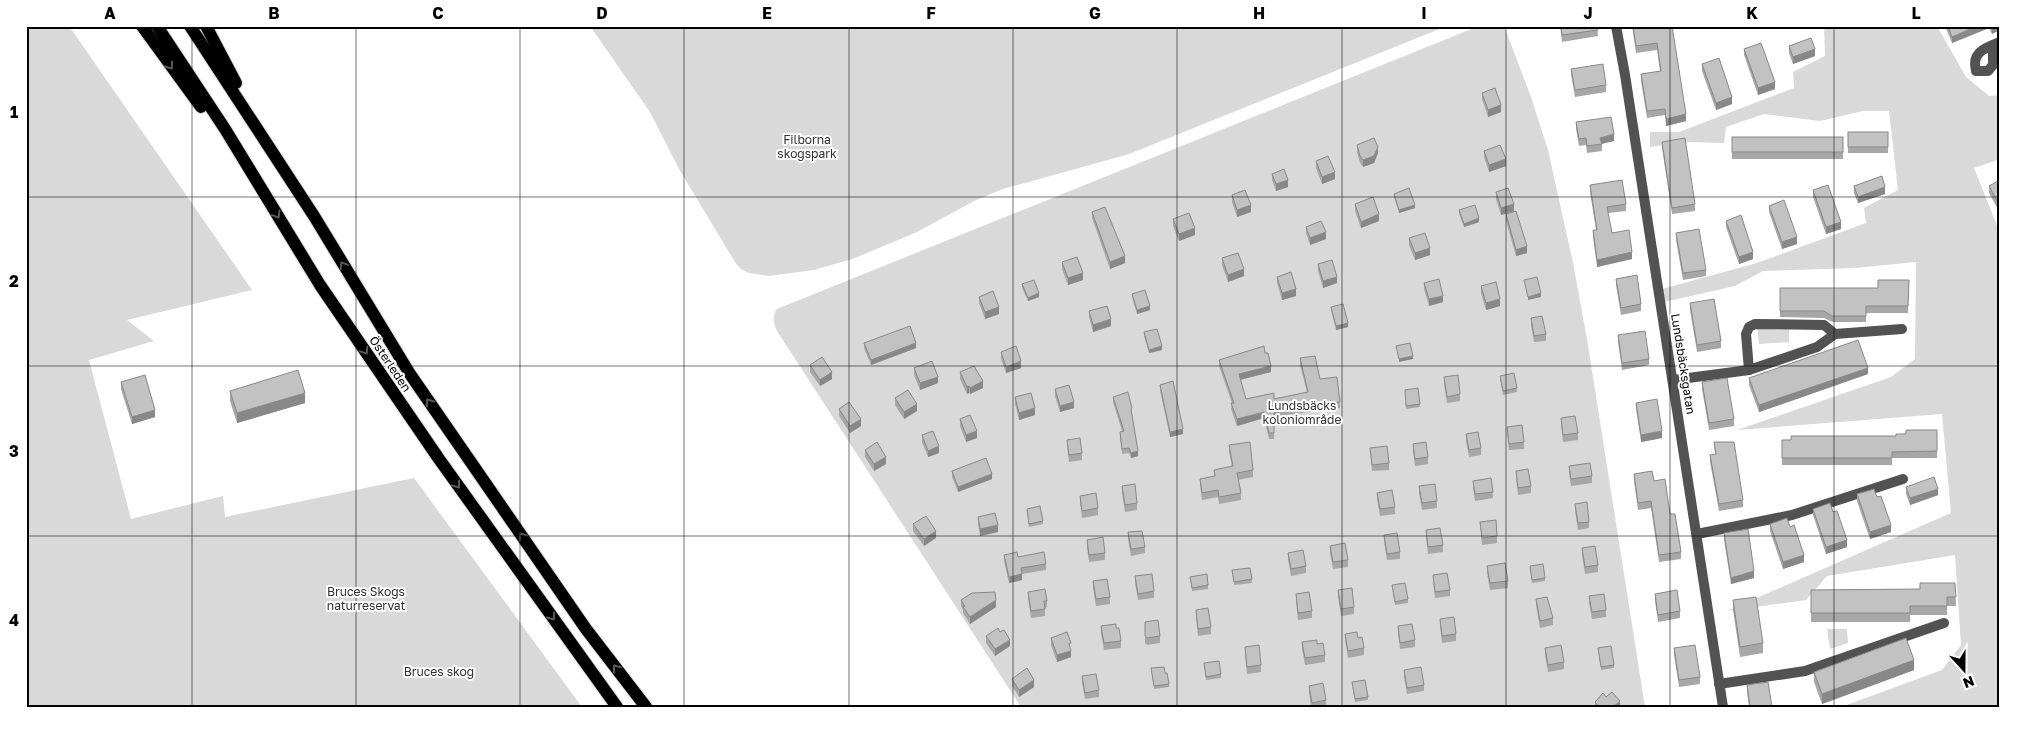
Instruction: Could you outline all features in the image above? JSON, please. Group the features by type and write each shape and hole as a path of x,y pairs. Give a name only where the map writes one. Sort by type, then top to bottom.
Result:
{"main road":[{"path":"142,26 265,195"},
{"name":"Österleden","path":"157,26 225,129 320,285 439,459 617,707"},
{"name":"Österleden","path":"190,26 314,216 410,374 586,629 646,707"},
{"path":"206,26 274,154"}],"street":[{"name":"Lundsbäcksgatan","path":"1616,26 1626,75 1723,707"},
{"path":"1749,370 1746,334 1749,327 1755,324 1824,325 1835,334"},
{"path":"1673,380 1749,370 1817,347 1835,334 1902,329"},
{"path":"1697,534 1792,515 1903,479"},
{"path":"1719,684 1806,671 1944,623"}],"green space":[{"name":"Bruces Skogs naturreservat","path":"26,26 69,26 252,290 127,320 154,341 89,360 131,519 223,496 225,517 414,478 582,707 26,707"},
{"name":"Filborna skogspark","path":"590,26 1447,26 1129,154 1003,189 974,201 917,232 855,258 814,270 769,276 749,273 741,269 735,262 679,169 650,112"},
{"name":"Lundsbäcks koloniområde","path":"1479,26 1504,26 1531,97 1548,150 1573,263 1587,339 1645,707 1021,707 777,331 774,315 777,309"},
{"path":"1824,26 1937,26 1966,77 1989,96 2000,95 2000,159 1974,168 2000,233 2000,707 1841,707 1942,670 1961,645 1955,555 1827,576 1806,600 1727,611 1951,513 1942,414 1737,430 1891,377 1915,359 1916,262 1855,268 1763,271 1735,286 1664,302 1662,289 1757,263 1866,223 1864,208 1898,190 1889,111 1863,111 1820,121 1764,114 1726,127 1724,143 1689,142 1650,147 1650,132 1679,132 1794,88 1793,72 1825,56"},
{"path":"1757,326 1789,327 1789,342 1759,344"},
{"path":"1827,629 1847,629 1848,643 1830,649"}],"building":[{"path":"1561,26 1597,26 1598,30 1562,35"},
{"path":"1633,26 1672,26 1686,114 1666,119 1665,109 1647,111 1641,74 1661,71 1657,43 1636,46"},
{"path":"1948,26 1977,26 1952,37"},
{"path":"1811,38 1815,49 1793,57 1789,46"},
{"path":"1761,43 1775,82 1758,88 1744,49"},
{"path":"1719,58 1732,97 1716,103 1702,64"},
{"path":"1603,64 1606,85 1575,90 1571,69"},
{"path":"1495,88 1501,105 1488,110 1482,93"},
{"path":"1611,117 1614,134 1600,138 1602,144 1587,146 1586,138 1579,139 1576,122"},
{"path":"1848,132 1888,132 1888,147 1848,147"},
{"path":"1732,137 1843,137 1843,152 1732,152"},
{"path":"1374,138 1378,147 1374,156 1363,160 1357,145"},
{"path":"1685,138 1695,204 1672,208 1662,142"},
{"path":"1500,145 1506,159 1489,165 1484,151"},
{"path":"1328,156 1335,172 1322,177 1316,161"},
{"path":"1284,169 1288,180 1276,184 1272,174"},
{"path":"1882,176 1885,187 1858,197 1854,186"},
{"path":"1622,180 1626,204 1607,207 1612,233 1629,230 1632,252 1597,260 1593,230 1597,230 1590,185"},
{"path":"2000,180 2000,206 1989,186"},
{"path":"1828,185 1841,222 1826,227 1813,190"},
{"path":"1409,188 1415,205 1399,210 1394,194"},
{"path":"1508,188 1514,204 1501,208 1496,192"},
{"path":"1245,190 1251,205 1237,210 1232,195"},
{"path":"1373,197 1379,214 1361,222 1355,204"},
{"path":"1784,200 1797,237 1782,242 1769,206"},
{"path":"1475,205 1479,218 1464,224 1459,210"},
{"path":"1105,207 1125,256 1110,262 1092,212"},
{"path":"1516,211 1527,246 1516,250 1506,214"},
{"path":"1189,213 1195,228 1179,234 1173,219"},
{"path":"1741,215 1753,252 1739,257 1726,221"},
{"path":"1321,221 1326,232 1310,238 1306,227"},
{"path":"1699,229 1706,270 1683,273 1676,233"},
{"path":"1425,233 1430,248 1415,253 1409,238"},
{"path":"1238,253 1244,269 1228,275 1222,258"},
{"path":"1077,257 1083,273 1068,278 1062,262"},
{"path":"1332,260 1337,277 1323,281 1318,264"},
{"path":"1291,272 1296,289 1282,293 1277,277"},
{"path":"1637,275 1641,304 1621,308 1616,279"},
{"path":"1537,277 1541,293 1528,297 1524,280"},
{"path":"1439,279 1443,296 1429,299 1424,283"},
{"path":"1034,280 1039,293 1028,298 1022,284"},
{"path":"1878,280 1909,280 1908,306 1866,306 1866,316 1832,316 1824,311 1780,311 1780,288 1878,288"},
{"path":"1496,282 1500,299 1486,303 1481,286"},
{"path":"1145,290 1150,306 1137,310 1132,294"},
{"path":"993,291 999,307 985,312 979,297"},
{"path":"1714,299 1721,341 1697,345 1690,303"},
{"path":"1343,304 1348,323 1336,326 1331,307"},
{"path":"1107,306 1111,319 1093,325 1089,311"},
{"path":"1542,316 1546,334 1534,336 1531,318"},
{"path":"910,326 916,343 871,360 864,343"},
{"path":"1157,329 1162,346 1149,350 1144,332"},
{"path":"1645,331 1649,359 1622,363 1618,335"},
{"path":"1858,340 1868,368 1759,405 1749,378"},
{"path":"1410,343 1413,356 1399,359 1396,346"},
{"path":"1016,346 1021,361 1006,367 1001,352"},
{"path":"1264,346 1271,366 1239,374 1246,399 1274,393 1274,399 1308,392 1300,358 1315,356 1320,379 1337,377 1340,402 1278,410 1279,412 1274,413 1274,433 1269,433 1264,412 1237,419 1231,403 1234,403 1219,360"},
{"path":"822,357 832,372 820,380 810,365"},
{"path":"932,361 938,377 920,383 914,368"},
{"path":"974,366 983,381 970,388 969,386 967,387 960,372"},
{"path":"298,370 305,393 237,413 230,391"},
{"path":"1514,373 1517,388 1503,391 1500,376"},
{"path":"145,375 155,410 132,417 121,382"},
{"path":"1458,375 1460,394 1447,397 1444,377"},
{"path":"1727,378 1734,419 1709,423 1702,382"},
{"path":"1173,381 1183,429 1170,432 1160,385"},
{"path":"1069,385 1074,402 1060,406 1055,389"},
{"path":"1418,388 1420,404 1406,406 1405,390"},
{"path":"908,390 917,404 904,412 895,398"},
{"path":"1128,392 1138,451 1131,453 1129,448 1122,449 1120,432 1124,431 1113,397"},
{"path":"1031,393 1035,408 1019,413 1015,397"},
{"path":"1657,399 1662,431 1641,435 1636,403"},
{"path":"849,402 861,419 850,426 839,409"},
{"path":"970,415 977,431 966,435 960,419"},
{"path":"1575,416 1578,433 1563,435 1561,418"},
{"path":"1522,425 1524,442 1509,444 1507,427"},
{"path":"1906,430 1937,430 1937,451 1892,452 1892,458 1782,458 1782,440 1791,440 1791,436 1896,436 1896,434 1906,434"},
{"path":"933,431 939,446 928,451 922,435"},
{"path":"1478,432 1481,448 1469,450 1466,434"},
{"path":"1080,438 1082,453 1069,455 1067,440"},
{"path":"877,442 886,457 874,464 865,450"},
{"path":"1250,442 1253,470 1237,473 1241,493 1219,497 1218,490 1202,493 1200,479 1215,476 1214,470 1233,466 1229,445"},
{"path":"1426,442 1428,457 1415,459 1413,444"},
{"path":"1714,442 1734,442 1743,500 1719,504 1710,455 1716,454"},
{"path":"1387,446 1389,463 1372,465 1370,448"},
{"path":"986,458 992,474 958,487 952,471"},
{"path":"1590,463 1592,476 1571,479 1569,466"},
{"path":"1528,469 1531,486 1518,488 1516,471"},
{"path":"1652,471 1654,481 1665,479 1670,514 1675,514 1681,552 1659,555 1651,501 1638,503 1634,474"},
{"path":"1934,477 1938,489 1910,498 1906,487"},
{"path":"1491,478 1493,492 1475,494 1473,481"},
{"path":"1135,484 1137,503 1125,505 1122,486"},
{"path":"1435,484 1437,501 1422,503 1419,486"},
{"path":"1874,489 1877,497 1881,496 1891,525 1870,532 1857,494"},
{"path":"1392,490 1395,507 1380,509 1377,493"},
{"path":"1096,493 1098,508 1082,511 1080,496"},
{"path":"1587,502 1589,522 1578,523 1575,504"},
{"path":"1830,503 1833,512 1837,511 1847,540 1826,547 1813,509"},
{"path":"1040,506 1043,521 1029,524 1027,509"},
{"path":"995,513 998,525 980,529 978,517"},
{"path":"926,516 936,531 924,539 913,524"},
{"path":"1787,518 1790,527 1794,525 1804,555 1783,562 1770,524"},
{"path":"1496,520 1497,536 1482,538 1480,522"},
{"path":"1440,528 1443,545 1428,547 1426,530"},
{"path":"1748,529 1754,571 1731,578 1724,533"},
{"path":"1142,531 1145,547 1131,549 1128,532"},
{"path":"1397,533 1400,552 1387,554 1384,535"},
{"path":"1103,537 1105,553 1089,555 1087,540"},
{"path":"1345,543 1348,560 1333,562 1330,546"},
{"path":"1595,546 1598,565 1585,567 1582,548"},
{"path":"1303,550 1306,566 1291,569 1288,553"},
{"path":"1017,552 1018,557 1044,552 1046,564 1021,568 1022,574 1009,577 1004,555"},
{"path":"1505,563 1508,581 1490,583 1487,566"},
{"path":"1543,564 1545,578 1532,580 1530,566"},
{"path":"1250,568 1252,579 1234,582 1232,570"},
{"path":"1447,573 1450,590 1435,592 1433,575"},
{"path":"1152,574 1154,591 1138,594 1135,576"},
{"path":"1207,574 1208,585 1192,588 1190,577"},
{"path":"1107,579 1110,597 1096,599 1093,581"},
{"path":"1405,583 1408,599 1395,602 1392,585"},
{"path":"1920,583 1955,583 1956,597 1947,597 1947,606 1910,606 1910,613 1811,613 1811,590 1920,589"},
{"path":"1352,588 1354,607 1341,609 1338,590"},
{"path":"1045,589 1047,601 1044,601 1045,609 1031,611 1028,592"},
{"path":"1677,590 1680,611 1658,615 1655,594"},
{"path":"995,592 996,600 970,617 963,607 965,606 961,600 972,593"},
{"path":"1309,592 1312,611 1298,613 1296,594"},
{"path":"1604,594 1606,610 1592,612 1589,596"},
{"path":"1547,597 1553,618 1540,621 1536,599"},
{"path":"1756,597 1763,643 1740,647 1733,600"},
{"path":"1208,608 1211,627 1198,629 1196,610"},
{"path":"1454,617 1456,634 1442,636 1440,619"},
{"path":"1158,620 1160,636 1147,638 1145,636 1145,622"},
{"path":"1116,624 1116,628 1119,628 1121,641 1104,643 1101,626"},
{"path":"1412,624 1415,640 1400,643 1398,626"},
{"path":"998,628 1000,632 1004,630 1010,640 995,649 986,636"},
{"path":"1067,632 1071,643 1069,644 1071,651 1057,655 1051,638"},
{"path":"1357,632 1358,638 1362,637 1364,648 1348,651 1345,634"},
{"path":"1906,638 1914,660 1822,694 1814,672"},
{"path":"1317,640 1317,644 1323,643 1325,655 1305,658 1302,642"},
{"path":"1259,645 1261,665 1247,667 1245,647"},
{"path":"1561,645 1564,662 1548,665 1545,648"},
{"path":"1695,645 1700,677 1679,680 1674,648"},
{"path":"1611,646 1614,665 1601,667 1598,648"},
{"path":"1219,661 1221,674 1206,677 1204,663"},
{"path":"1164,667 1169,684 1154,686 1151,668"},
{"path":"1421,667 1424,685 1407,688 1404,670"},
{"path":"1027,668 1034,680 1019,690 1012,679"},
{"path":"1096,674 1099,690 1085,693 1082,676"},
{"path":"1365,680 1368,697 1355,699 1352,682"},
{"path":"1768,682 1772,707 1750,707 1747,685"},
{"path":"1323,683 1326,700 1312,703 1309,686"},
{"path":"1612,692 1620,701 1613,707 1599,707 1595,702 1603,693 1606,697"}],"park label":[{"name":"Bruces skog","path":"439,672"}]}
